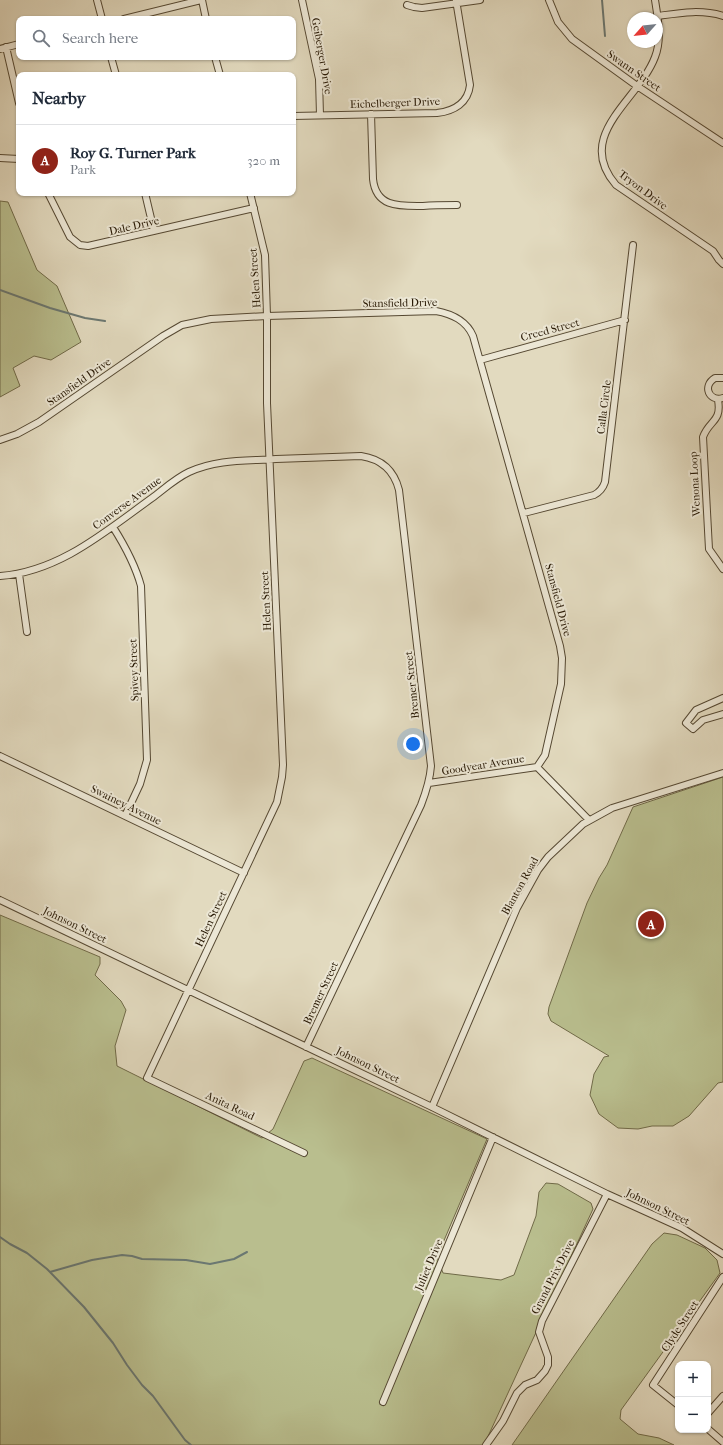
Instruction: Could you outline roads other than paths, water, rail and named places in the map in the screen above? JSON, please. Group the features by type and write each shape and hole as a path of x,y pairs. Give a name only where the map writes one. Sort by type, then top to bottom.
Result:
{"street":[{"path":"97,0 101,16"},
{"path":"136,16 201,0 205,16"},
{"name":"Geiberger Drive","path":"302,0 318,79 320,115"},
{"path":"407,5 414,8 422,8 456,2 480,0"},
{"name":"Swann Street","path":"550,0 558,22 572,39 637,86 723,143"},
{"name":"Tryon Drive","path":"655,0 657,12"},
{"name":"Eichelberger Drive","path":"296,116 446,112 454,109 464,100 470,85 456,2"},
{"path":"663,15 707,12 723,16"},
{"path":"16,45 3,48 16,93"},
{"name":"Tryon Drive","path":"657,48 652,65 605,134 602,146 602,155 606,171 616,185 713,251 723,264"},
{"path":"112,60 115,72"},
{"path":"216,60 219,72"},
{"path":"371,114 373,179 374,188 379,195 389,203 401,206 457,205"},
{"path":"0,158 16,159"},
{"name":"Dale Drive","path":"50,196 70,237 80,245 92,246 254,208"},
{"path":"146,196 154,232"},
{"name":"Helen Street","path":"147,1078 277,802 280,790 283,764 269,460 265,255 251,196"},
{"name":"Calla Circle","path":"524,513 594,495 604,486 634,245"},
{"name":"Stansfield Drive","path":"0,440 17,434 39,422 157,340 182,325 211,318 436,311 444,312 456,317 466,325 473,336 524,513 560,646 562,658 561,684 545,755 537,766"},
{"name":"Creed Street","path":"480,360 624,320"},
{"name":"Wenona Loop","path":"723,378 715,378 708,384 708,392 714,398 721,399 716,419 706,428 703,437 709,549 723,569"},
{"name":"Bremer Street","path":"269,460 361,456 370,458 385,465 394,474 400,498 430,766 429,783 421,805 306,1047"},
{"name":"Converse Avenue","path":"0,576 19,574 38,568 58,560 85,546 189,472 213,463 226,461 269,460"},
{"name":"Spivey Street","path":"113,526 135,565 141,586 147,760 142,780 125,816"},
{"path":"19,574 27,632"},
{"path":"723,698 696,710 686,723 693,729 703,720 723,714"},
{"name":"Swainey Avenue","path":"0,756 244,873"},
{"name":"Goodyear Avenue","path":"429,783 537,766 589,820"},
{"name":"Blanton Road","path":"432,1107 517,908 538,870 548,857 557,847 589,820 612,808 723,773"},
{"name":"Johnson Street","path":"0,900 432,1107 607,1194 682,1228 723,1254"},
{"name":"Anita Road","path":"147,1078 304,1153"},
{"name":"Juliet Drive","path":"383,1402 493,1137"},
{"name":"Grand Prix Drive","path":"486,1445 503,1422 517,1393 525,1384 537,1380 548,1365 548,1357 539,1332 542,1321 607,1194"},
{"name":"Clyde Street","path":"675,1403 653,1385 723,1277"},
{"path":"711,1410 723,1396"},
{"path":"711,1432 723,1442"}],"waterway":[{"path":"602,0 605,36"},
{"path":"0,290 50,308 85,318 105,321"},
{"path":"0,1237 27,1253 47,1269 84,1307 113,1343 142,1385 153,1396 185,1440 191,1445"},
{"path":"50,1272 92,1260 122,1255 142,1259 186,1260 210,1264 234,1259 247,1252"}],"place":[{"name":"Roy G. Turner Park","path":"651,924"}]}
